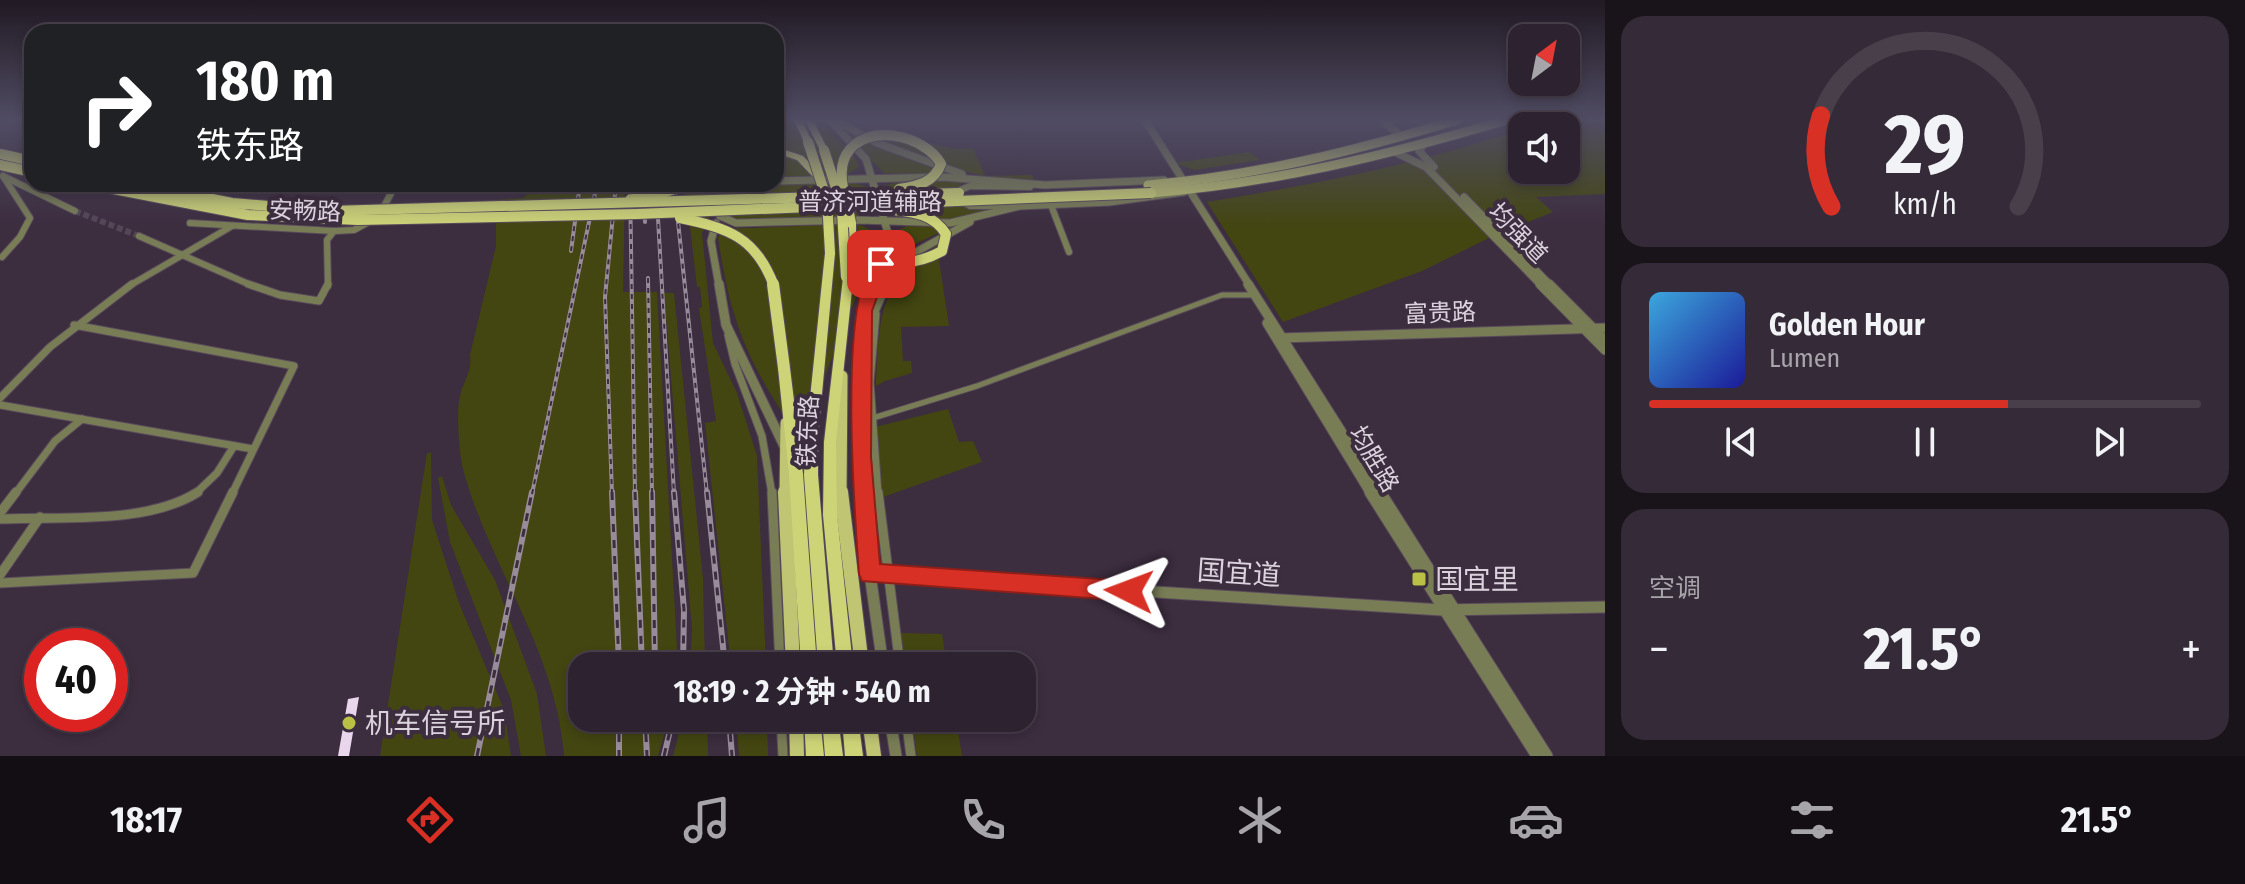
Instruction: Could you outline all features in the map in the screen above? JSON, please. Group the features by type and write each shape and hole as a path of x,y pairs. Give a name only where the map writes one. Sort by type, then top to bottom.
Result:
{"highway":[{"path":"791,155 804,160 820,179"},
{"name":"铁东路","path":"814,155 827,200 830,277 812,437 811,475 825,652"},
{"name":"铁东路","path":"826,155 839,199 845,238 846,277 830,442 830,515 844,652"},
{"path":"752,192 757,194 809,197 859,201 928,217 943,228 946,243 942,251 925,260 888,261 860,246 851,223 843,183 828,155"},
{"path":"843,183 846,155"},
{"path":"859,201 926,182 939,173 940,159 937,155"},
{"path":"0,165 24,170"},
{"path":"126,192 202,208 297,219 381,220 637,214 1149,189"},
{"path":"177,192 232,203 314,210 809,197"},
{"path":"637,214 683,218 718,227 747,242 760,254 776,283 786,404 796,474 808,652"},
{"path":"846,277 851,252 851,223"},
{"path":"813,732 815,756"},
{"path":"831,732 834,756"},
{"path":"851,732 854,756"}],"main road":[{"path":"1185,186 1325,155"},
{"path":"1149,189 1338,168 1388,155"},
{"path":"588,205 667,192"},
{"path":"841,337 841,494 860,652"},
{"name":"铁东路","path":"786,404 792,652"},
{"path":"796,732 797,756"},
{"path":"871,732 874,756"}],"street":[{"path":"863,155 874,179 886,220 885,250 866,301 860,446 870,574 881,652"},
{"path":"913,155 989,181"},
{"path":"1165,155 1185,186"},
{"name":"均强道","path":"1402,155 1426,167 1589,329 1605,340"},
{"name":"均强道","path":"1422,155 1589,329 1605,350"},
{"path":"2,176 24,162"},
{"path":"2,176 24,182"},
{"path":"1,258 20,237 30,218 28,208 2,176"},
{"name":"普济河道辅路","path":"784,181 943,177 1045,185"},
{"name":"普济河道辅路","path":"1151,180 1185,186 1168,196 1020,206 970,206 960,200 958,191 970,186 1151,180"},
{"path":"8,187 24,182"},
{"name":"均胜路","path":"1185,186 1250,295 1280,338"},
{"name":"均胜路","path":"1185,186 1537,756"},
{"path":"36,192 75,211"},
{"path":"199,192 230,199"},
{"name":"安畅路","path":"190,223 334,231 366,226 377,217 391,192"},
{"name":"铁东路","path":"720,192 720,216 711,231 711,241 726,325 796,474"},
{"path":"1051,205 1069,252"},
{"name":"普济河道辅路","path":"720,216 736,223 886,220 950,223 1020,206"},
{"path":"862,340 880,292 892,271 932,241 984,216"},
{"path":"0,398 31,363 74,325 232,226"},
{"path":"139,236 283,296 307,302 319,301 329,286 327,240 334,231"},
{"path":"880,292 873,338 872,418 898,652"},
{"path":"872,418 977,386 1222,295 1250,295"},
{"path":"0,583 193,573 294,366 74,325"},
{"path":"726,325 730,349 757,418 768,463 779,652"},
{"name":"富贵路","path":"1280,338 1605,328"},
{"path":"0,405 253,449"},
{"path":"0,516 55,441 82,419"},
{"path":"0,516 146,513 168,507 205,490 219,474 234,446"},
{"path":"0,575 40,517"},
{"name":"国宜道","path":"870,574 1447,610 1605,607"},
{"name":"均胜路","path":"1447,610 1547,756"},
{"path":"782,732 783,756"},
{"path":"892,732 896,756"},
{"path":"908,732 911,756"}],"shaded area":[{"path":"784,155 853,155 859,167 847,174 784,177"},
{"path":"867,155 900,155 946,174 884,173"},
{"path":"916,155 976,155 985,176 970,173"},
{"path":"1227,155 1254,155 1260,160 1194,170 1175,163"},
{"path":"1436,155 1508,155 1508,184 1580,184 1580,155 1605,155 1605,194 1536,197 1553,212 1489,238 1422,271 1283,322 1207,202 1327,180"},
{"path":"1032,175 1034,180 1015,180 985,176"},
{"path":"946,180 963,183 953,190 960,204 987,210 937,222 911,221 888,212 883,190 887,185 902,181"},
{"path":"852,182 869,188 875,207 862,216 740,220 729,215 727,195 730,192 784,192 784,184"},
{"path":"529,192 625,192 623,292 657,292 677,652 568,652 568,732 665,732 658,756 564,756 549,680 489,541 463,469 458,432 459,403 496,246 496,200 524,198"},
{"path":"686,192 707,192 711,215 702,233 713,343 737,393 757,456 765,652 730,652 705,423 716,421 699,308 702,307 700,287 697,287"},
{"path":"856,224 871,231 876,247 800,439 768,389 745,344 729,296 718,237 724,229"},
{"path":"907,226 952,227 915,244 886,263 893,234"},
{"path":"936,246 943,246 939,260 949,326 901,327 903,361 911,361 912,373 876,386 881,324 892,289 917,259"},
{"path":"664,293 674,293 703,579 705,652 691,652 692,629"},
{"path":"948,409 959,442 973,441 982,462 883,497 875,427"},
{"path":"427,453 431,453 432,520 459,603 504,710 511,756 380,756"},
{"path":"442,476 451,505 495,580 537,694 546,756 521,756 511,700 450,542 438,478"},
{"path":"899,633 942,634 945,652 902,652"},
{"path":"679,732 707,732 708,756 673,756"},
{"path":"737,732 767,732 768,756 739,756"},
{"path":"914,732 958,732 962,756 917,756"}],"building":[{"name":"机车信号所","path":"359,697 349,756 338,756 348,699"}],"tunnel":[{"path":"75,211 139,236"}],"railway":[{"path":"571,251 579,192"},
{"path":"532,494 595,192"},
{"path":"612,494 605,297 615,192"},
{"path":"630,192 635,494"},
{"path":"643,192 645,222"},
{"path":"656,192 674,494"},
{"path":"675,192 707,494"},
{"path":"648,278 652,494"},
{"path":"477,756 532,492"},
{"path":"612,492 618,652"},
{"path":"635,492 641,652"},
{"path":"652,492 655,652"},
{"path":"674,492 684,610 683,652"},
{"path":"707,492 724,652"},
{"path":"619,732 619,756"},
{"path":"646,732 647,756"},
{"path":"664,756 670,732"},
{"path":"730,732 732,756"}],"place":[{"name":"国宜里","path":"1419,579"},
{"name":"机车信号所","path":"349,723"}],"route":[{"path":"881,264 863,311 860,424 870,574 1129,591"}]}
